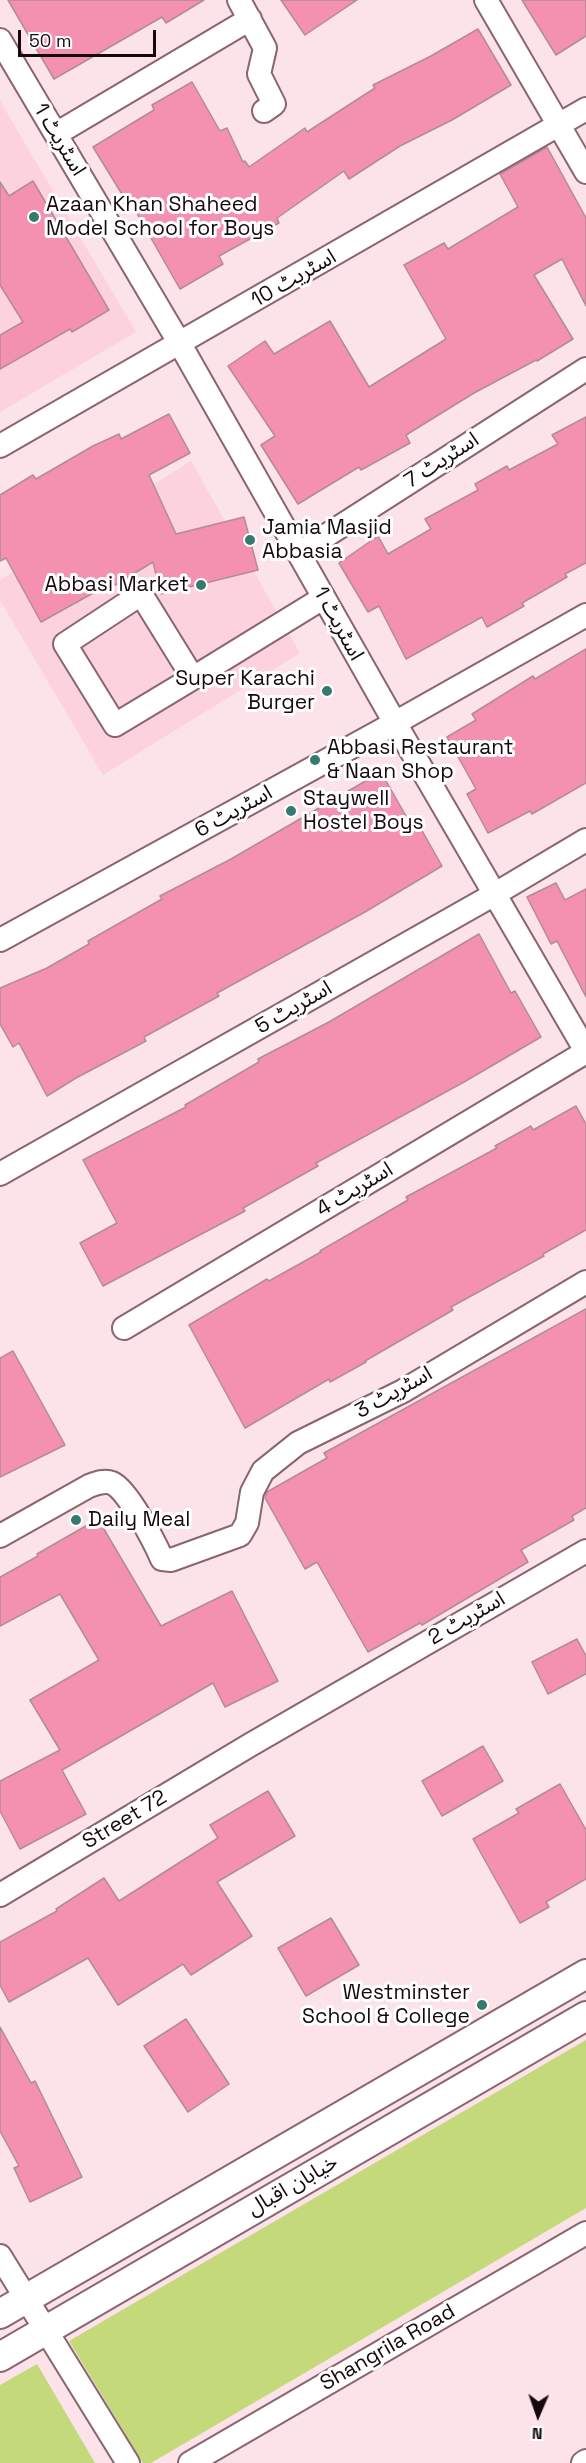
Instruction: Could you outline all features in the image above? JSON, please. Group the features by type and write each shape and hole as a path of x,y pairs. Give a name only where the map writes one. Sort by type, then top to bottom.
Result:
{"main road":[{"name":"خیابان اقبال","path":"0,2314 586,1974"},
{"name":"خیابان اقبال","path":"0,2357 586,2016"}],"street":[{"path":"486,0 586,172"},
{"path":"56,134 245,9 265,48 259,74 274,104 264,111"},
{"name":"اسٹریٹ 1","path":"0,40 180,344 394,723 586,1052"},
{"name":"اسٹریٹ 10","path":"0,446 586,109"},
{"name":"اسٹریٹ 7","path":"298,553 586,369"},
{"path":"193,678 141,594 65,644 115,725 193,678 323,598"},
{"name":"اسٹریٹ 6","path":"2,935 394,723 586,615"},
{"name":"اسٹریٹ 5","path":"0,1174 495,894 586,840"},
{"name":"اسٹریٹ 4","path":"124,1328 586,1052"},
{"name":"اسٹریٹ 3","path":"0,1536 89,1486 102,1482 114,1484 127,1499 150,1534 162,1559 171,1560 240,1535 247,1523 252,1492 263,1471 298,1443 403,1391 586,1282"},
{"name":"اسٹریٹ 2","path":"250,1745 586,1551"},
{"name":"Street 72","path":"0,1895 250,1745"},
{"name":"Shangrila Road","path":"190,2463 586,2233"},
{"path":"0,2256 128,2463"}],"shaded area":[{"name":"Azaan Khan Shaheed Model School for Boys","path":"0,101 136,332 0,412"},
{"name":"Abbasi Market","path":"191,461 300,653 103,775 0,600 0,580"}],"green space":[{"path":"586,2040 586,2208 151,2463 143,2463 69,2341"},
{"path":"37,2364 95,2463 0,2463 0,2385"}],"building":[{"path":"8,0 204,0 166,23 162,17 54,79"},
{"path":"281,0 357,0 305,35"},
{"path":"522,0 586,0 586,36 556,55"},
{"path":"478,29 511,85 452,120 400,146 349,179 344,171 277,218 279,223 219,256 223,264 180,289 131,203 128,204 93,147 154,110 152,105 192,82 220,131 227,128 243,162 245,161 249,167 305,128 307,132 375,88 373,85"},
{"path":"547,147 586,218 586,306 562,259 534,275 573,339 537,361 474,393 406,435 410,443 361,470 359,467 298,504 261,445 275,436 228,366 265,341 274,354 330,321 369,387 446,339 404,265 444,243 448,249 518,207 500,174"},
{"name":"Azaan Khan Shaheed Model School for Boys","path":"33,181 109,310 72,332 70,329 0,369 0,335 23,322 0,285 0,182 9,196"},
{"path":"169,414 190,453 149,475 176,534 244,517 258,570 161,594 153,562 115,585 113,582 41,622 6,558 0,561 0,495 33,475 36,479 93,446 119,434 121,439"},
{"path":"586,417 586,563 565,574 567,577 522,603 524,606 487,627 482,617 406,659 379,606 368,612 339,563 378,536 388,554 431,529 425,519 478,490 475,484 507,466 509,470 558,444 552,435"},
{"path":"586,649 586,783 532,814 530,811 488,833 467,794 476,789 447,737 476,720 472,714 533,676 535,679"},
{"path":"381,772 410,823 416,820 442,866 365,912 217,993 219,996 144,1037 146,1041 47,1096 19,1043 13,1047 0,1024 0,988 47,968 89,944 88,941 162,899 160,896 231,859"},
{"path":"556,883 565,900 586,889 586,997 557,941 551,944 527,897"},
{"path":"479,934 511,993 515,991 541,1037 316,1163 318,1166 243,1208 245,1211 103,1286 80,1243 117,1223 83,1160 186,1107 185,1105 259,1062 258,1059 329,1022"},
{"path":"576,1106 586,1124 586,1230 451,1307 453,1310 366,1362 330,1382 329,1379 245,1428 189,1325 267,1279 269,1281 321,1252 408,1200 406,1197 497,1148 495,1146 531,1126 533,1130"},
{"path":"586,1309 586,1508 572,1516 574,1520 521,1550 528,1562 422,1625 420,1623 368,1652 317,1562 305,1569 265,1498 267,1492 327,1458 324,1453"},
{"path":"13,1351 65,1445 0,1477 0,1358"},
{"path":"98,1519 161,1626 232,1591 278,1681 225,1707 213,1683 62,1770 86,1814 20,1849 0,1811 0,1781 60,1750 30,1700 99,1660 60,1594 0,1626 0,1577"},
{"path":"577,1639 586,1656 586,1674 548,1694 532,1662"},
{"path":"483,1746 503,1781 442,1816 422,1781"},
{"path":"560,1784 586,1830 586,1879 546,1902 549,1907 520,1923 473,1839 519,1813 516,1809"},
{"path":"268,1791 295,1836 217,1882 252,1936 191,1975 183,1964 118,2005 88,1958 9,2002 0,1985 0,1942 57,1911 56,1909 104,1878 119,1901 218,1838 210,1825"},
{"path":"331,1918 359,1965 306,1996 278,1948"},
{"path":"186,2019 229,2084 188,2112 144,2046"},
{"path":"0,2027 31,2083 35,2081 82,2177 30,2202 14,2168 19,2166 0,2131"}],"place":[{"name":"Azaan Khan Shaheed Model School for Boys","path":"34,217"},
{"name":"Jamia Masjid Abbasia","path":"250,540"},
{"name":"Abbasi Market","path":"201,585"},
{"name":"Super Karachi Burger","path":"327,691"},
{"name":"Abbasi Restaurant & Naan Shop","path":"315,760"},
{"name":"Staywell Hostel Boys","path":"291,811"},
{"name":"Daily Meal","path":"76,1520"},
{"name":"Westminster School & College","path":"482,2005"}]}
